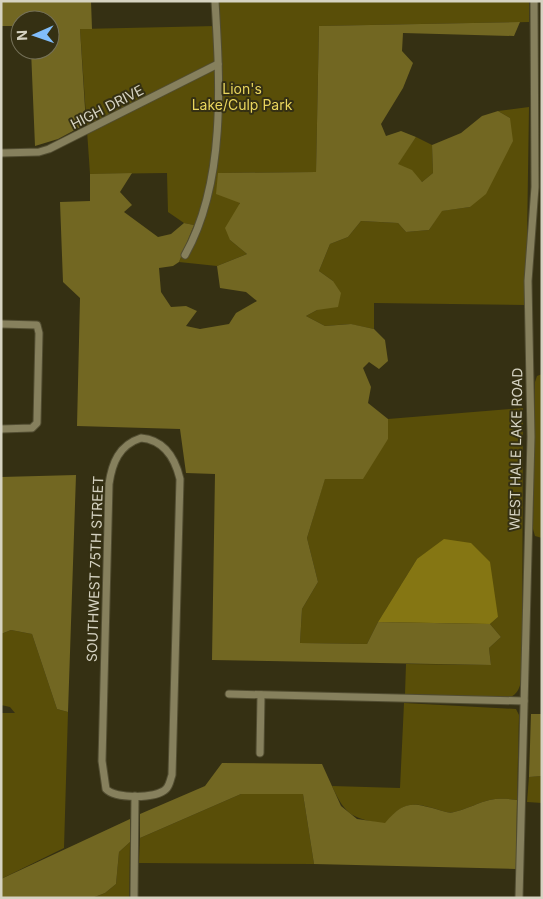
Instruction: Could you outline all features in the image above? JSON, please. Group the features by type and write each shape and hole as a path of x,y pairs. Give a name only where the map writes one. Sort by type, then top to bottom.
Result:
{"street":[{"path":"185,255 201,223 213,173 218,64 215,1"},
{"name":"WEST HALE LAKE ROAD","path":"519,898 530,437 528,281 535,187 538,28 534,1"},
{"name":"HIGH DRIVE","path":"1,153 39,152 49,149 218,64"},
{"path":"1,324 37,326 39,333 37,423 32,428 1,429"},
{"name":"SOUTHWEST 75TH STREET","path":"141,438 152,439 162,445 170,454 180,479 180,505 172,775 165,790 158,794 135,796 110,794 104,782 102,761 109,484 115,460 130,442 141,438"},
{"path":"229,694 524,701"},
{"path":"260,753 261,696"},
{"path":"134,898 135,796"}],"green space":[{"name":"Lion's Lake/Culp Park","path":"215,1 529,1 529,22 319,26 316,172 219,173 240,202 230,240 247,254 217,266 179,262 194,225 184,223 168,212 167,173 90,174 80,29 216,26"},
{"path":"529,107 526,305 374,303 374,329 350,324 325,326 306,316 317,310 333,281 319,271 330,244 348,237 361,221 398,223 406,232 429,230 441,211 470,207 510,118 498,111"},
{"path":"416,137 432,145 433,173 422,182 397,164"},
{"path":"542,374 542,538 535,536 533,529 535,382 537,376"},
{"path":"523,408 522,668 520,684 515,694 511,697 405,694 406,664 491,665 489,648 501,637 490,624 498,617 417,559 378,622 367,644 300,643 302,609 318,582 307,538 325,478 388,439 388,419"},
{"path":"11,630 32,634 57,709 68,712 64,848 1,879 1,713 15,713 10,707 1,705 1,634"},
{"path":"404,703 516,709 519,715 517,800 491,800 450,813 422,806 409,805 397,811 385,824 358,818 346,810 332,786 400,788"},
{"path":"542,776 542,803 527,802 529,777"},
{"path":"241,794 303,794 314,864 139,863 140,838"},
{"path":"130,842 129,898 92,898 105,893 116,884 119,852"}],"shaded area":[{"path":"1,1 91,1 92,29 80,29 86,124 58,139 35,146 31,60 60,60 60,10 10,10 10,26 1,26"},
{"path":"520,22 514,36 403,33 402,51 413,63 403,88 381,124 386,136 401,131 416,137 398,164 412,170 422,182 433,173 432,145 461,133 482,116 498,111 510,118 513,141 486,194 470,207 442,211 429,230 406,232 398,223 361,221 348,237 330,244 319,271 333,281 341,293 338,307 317,310 306,316 325,326 351,324 374,329 385,340 388,361 379,369 369,362 363,368 371,387 368,403 388,419 388,439 363,479 325,479 307,538 318,582 302,609 300,643 367,644 378,622 490,624 501,637 489,648 491,665 212,660 215,474 186,473 180,429 77,426 80,298 63,282 60,202 90,201 90,174 132,173 120,192 132,205 124,212 158,237 171,234 184,223 194,225 179,262 173,266 159,268 161,292 171,307 186,306 197,311 186,326 200,329 229,324 236,313 257,301 246,292 220,288 217,266 247,254 230,240 225,228 240,203 216,194 218,173 316,172 319,26"},
{"path":"76,475 68,712 57,709 32,634 11,630 1,634 1,477"},
{"path":"444,539 471,543 490,562 498,617 490,624 378,622 417,559"},
{"path":"531,714 542,714 542,776 529,777"},
{"path":"222,763 322,764 341,806 357,819 385,823 403,807 409,805 450,813 491,800 517,800 516,869 314,864 303,794 241,794 140,838 140,814 205,786"},
{"path":"130,819 130,842 119,852 116,884 105,893 92,898 1,898 1,879"}]}
